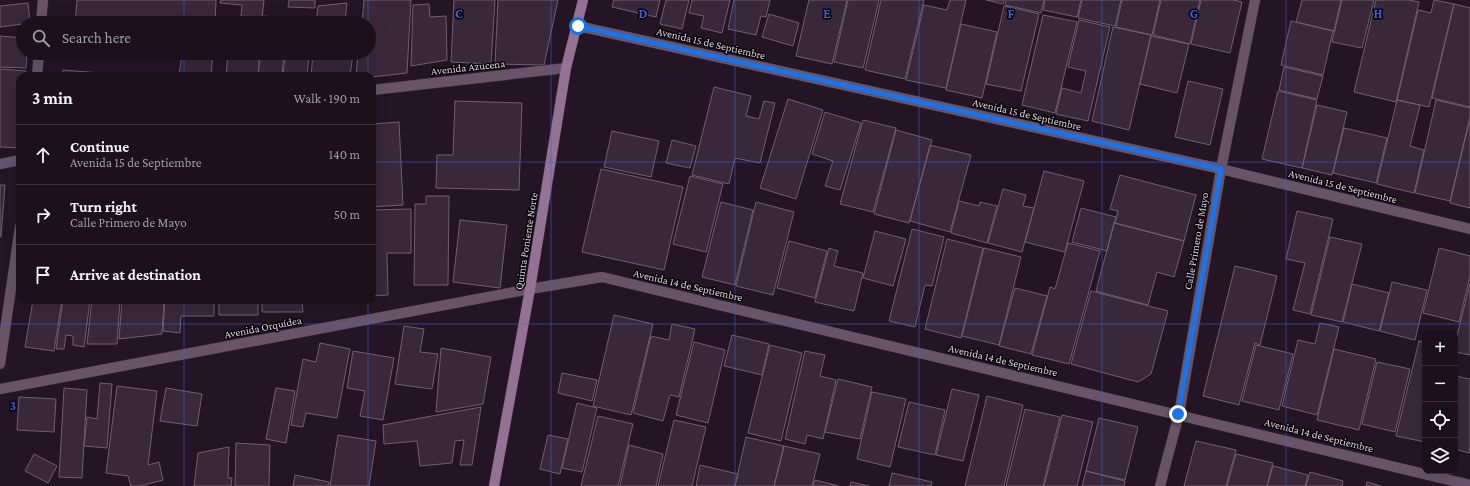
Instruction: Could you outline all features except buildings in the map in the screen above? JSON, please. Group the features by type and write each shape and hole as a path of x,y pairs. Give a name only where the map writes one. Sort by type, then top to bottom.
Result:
{"street":[{"path":"42,16 43,0"},
{"name":"Quinta Poniente Norte","path":"494,486 530,289 566,68 578,26 583,0"},
{"name":"Calle Primero de Mayo","path":"1160,486 1178,414 1221,169 1255,0"},
{"name":"Avenida 15 de Septiembre","path":"578,26 1221,169 1470,230"},
{"path":"37,72 38,60"},
{"name":"Avenida Azucena","path":"376,90 566,68"},
{"path":"0,164 16,161"},
{"path":"0,364 16,254"},
{"name":"Avenida 14 de Septiembre","path":"530,289 602,277 1470,485"},
{"name":"Avenida Orquídea","path":"0,389 530,289"}],"route":[{"path":"578,26 1221,169 1178,414"}]}
